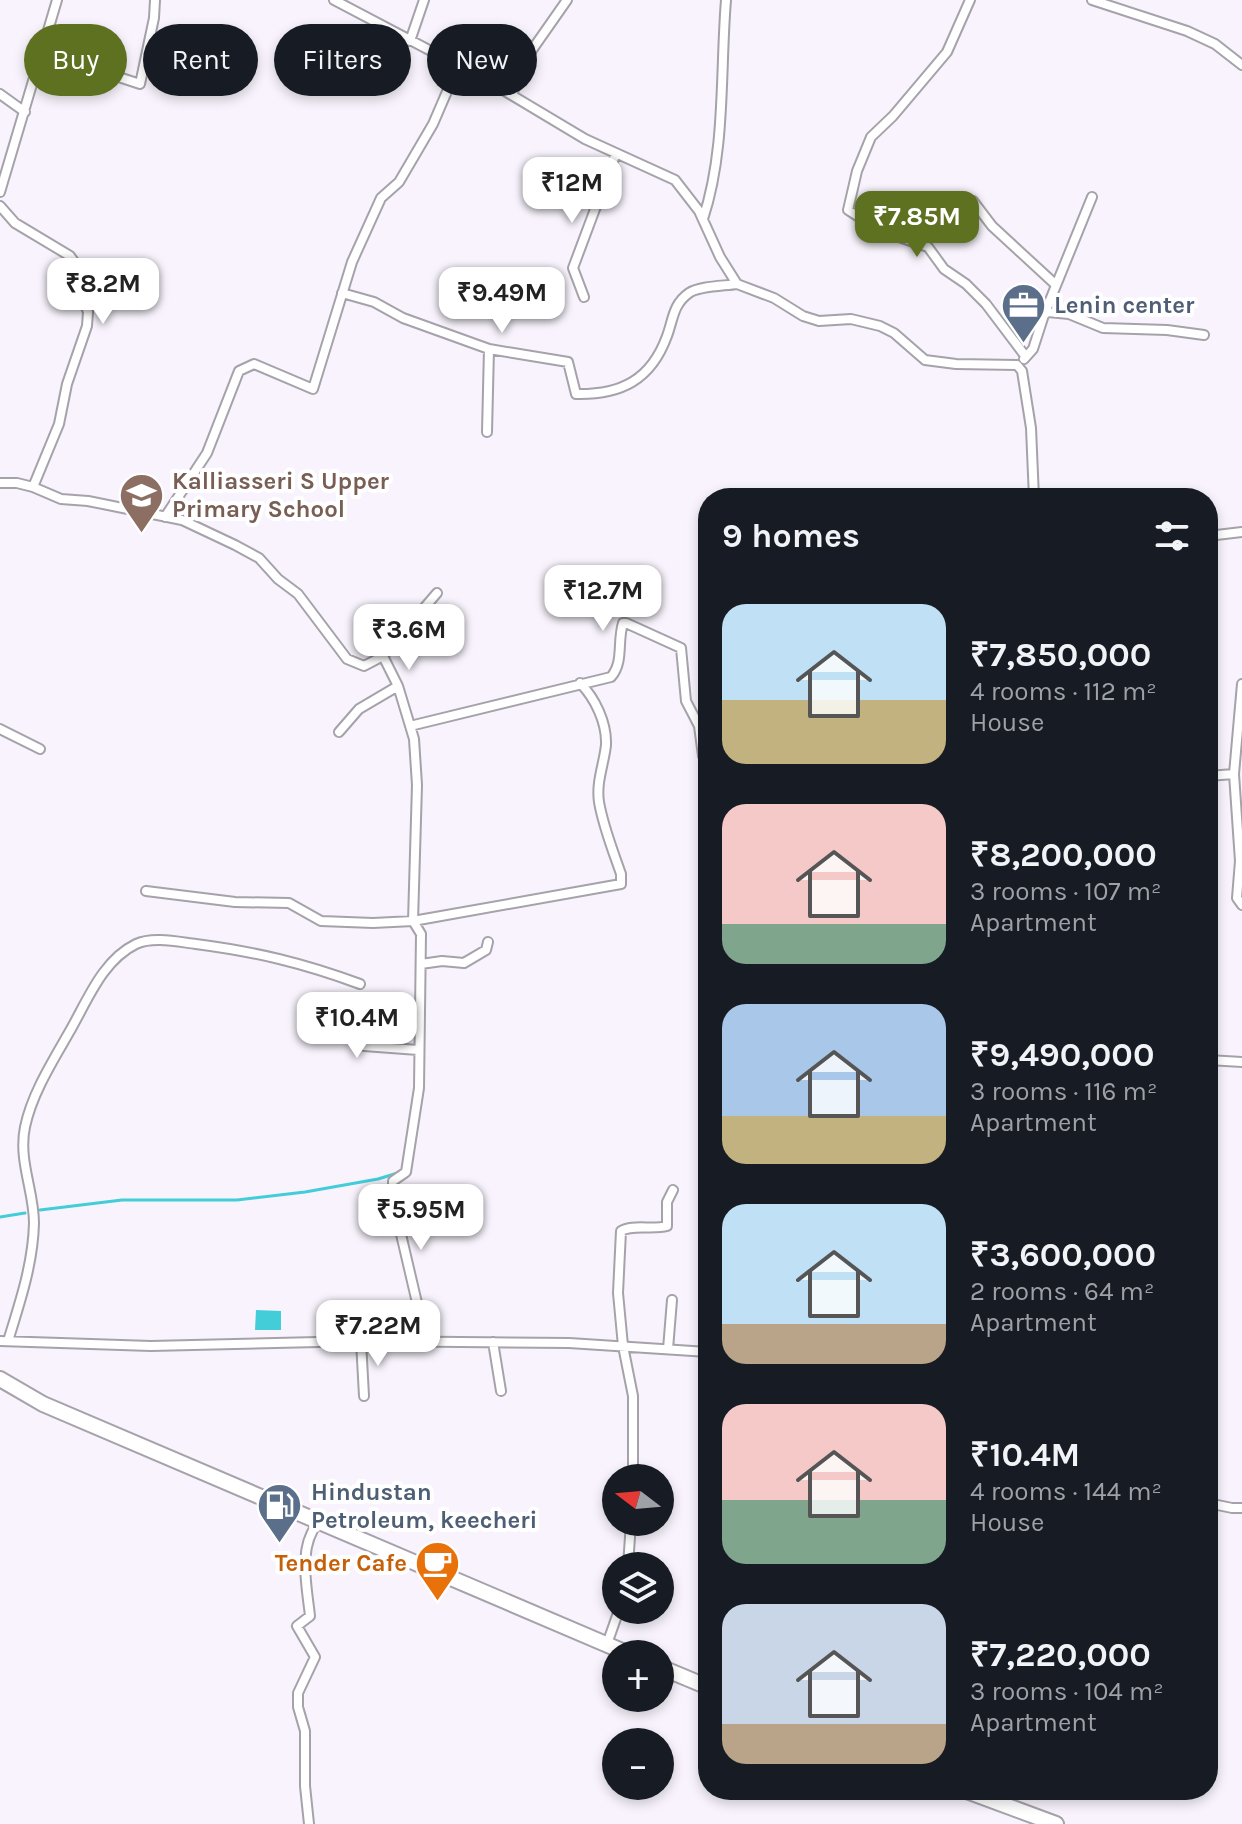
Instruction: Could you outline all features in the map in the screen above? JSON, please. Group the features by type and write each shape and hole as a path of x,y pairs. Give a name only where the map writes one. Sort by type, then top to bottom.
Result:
{"highway":[{"path":"0,1379 34,1400 602,1642"},
{"path":"674,1673 698,1683"},
{"path":"1003,1800 1031,1819 1056,1824"}],"street":[{"path":"50,24 57,0"},
{"path":"127,80 140,84 155,0"},
{"path":"334,0 381,24"},
{"path":"411,38 424,0"},
{"path":"537,43 567,0"},
{"path":"703,220 710,198 716,156 726,0"},
{"path":"970,0 947,52 893,116 871,137 857,171 848,210 879,230 928,247 944,269 966,284 986,304 1026,357"},
{"path":"1092,0 1187,31 1215,44 1242,65"},
{"path":"0,94 25,112"},
{"path":"0,192 30,96"},
{"path":"165,517 207,453 239,371 254,364 313,389 352,262 381,198 399,182 433,124 445,96"},
{"path":"514,96 585,139 675,180 699,211 720,257 737,284"},
{"path":"584,297 573,268 616,153"},
{"path":"342,293 374,302 403,318 489,349 568,362 576,394 603,395 642,378 653,366 667,336 674,310 690,292 737,284 774,298 803,316 819,321 851,319 880,326 894,333 925,360 1017,365 1033,349 1092,197"},
{"path":"973,201 992,226 1056,285"},
{"path":"0,206 15,223 70,256 75,263 88,312 87,326 67,384 59,424 33,487"},
{"path":"1044,315 1048,312 1069,314 1103,328 1167,330 1204,335"},
{"path":"487,432 489,349"},
{"path":"1017,365 1022,371 1031,428 1034,488"},
{"path":"0,483 33,487 61,499 88,501 182,520 203,529 259,558 278,579 298,594 347,659 364,666 383,656 437,593"},
{"path":"1218,535 1242,532"},
{"path":"410,726 611,677 620,662 618,638 623,623 637,626 681,648 686,701 698,724"},
{"path":"383,656 398,686 414,739 417,785 413,921 421,934 419,1088 406,1172 393,1181 393,1200 418,1307 419,1342"},
{"path":"146,891 235,902 289,903 321,921 373,923 413,921 621,884 621,874 599,802 598,782 606,746 605,727 589,692 580,683"},
{"path":"1242,684 1234,774 1240,861 1237,898 1242,905"},
{"path":"339,732 359,709 398,686"},
{"path":"0,729 40,749"},
{"path":"1218,775 1234,774"},
{"path":"360,984 274,956 164,940 139,942 119,956 101,976 55,1057 25,1126 26,1179 34,1221 31,1262 4,1341 151,1346 361,1341 493,1342 698,1351"},
{"path":"421,964 442,961 464,963 486,950 488,942"},
{"path":"374,1006 364,1046 418,1050"},
{"path":"1218,1061 1242,1062"},
{"path":"633,1464 633,1396 623,1346 618,1293 621,1231 667,1226 667,1202 673,1190"},
{"path":"668,1349 672,1300"},
{"path":"361,1341 364,1396"},
{"path":"493,1342 501,1391"},
{"path":"1218,1506 1242,1508"},
{"path":"309,1824 305,1786 307,1744 298,1693 315,1657 297,1626 310,1616 305,1576 308,1540 319,1522"}],"water":[{"path":"256,1310 281,1311 281,1330 255,1330"}],"waterway":[{"path":"40,1210 122,1200 237,1200 305,1192 401,1172"},
{"path":"0,1217 25,1213"}],"place":[{"name":"Lenin center","path":"1023,344"},
{"name":"Kalliasseri S Upper Primary School","path":"141,534"},
{"name":"Hindustan Petroleum, keecheri","path":"280,1545"},
{"name":"Tender Cafe","path":"438,1602"}]}
